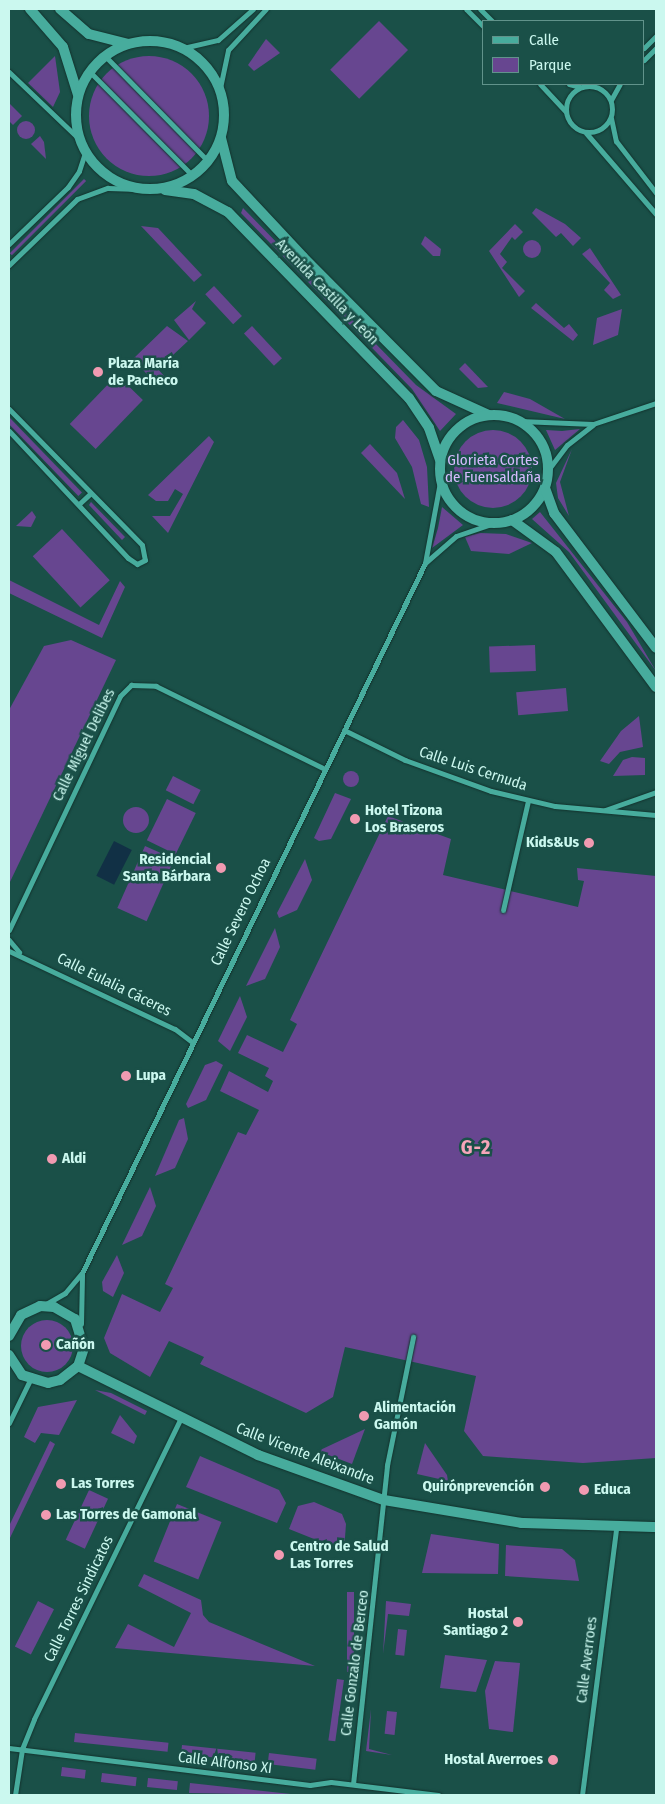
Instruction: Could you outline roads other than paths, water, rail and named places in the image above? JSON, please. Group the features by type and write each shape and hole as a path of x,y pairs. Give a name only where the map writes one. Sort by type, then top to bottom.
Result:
{"main road":[{"path":"30,9 63,47 78,95 79,139 85,152 104,174 138,189"},
{"path":"60,9 89,34 128,44 156,41 183,48 205,65 220,88 224,113 221,138 208,161 193,176 156,190"},
{"path":"78,95 90,72 105,56 128,44"},
{"name":"Avenida Castilla y León","path":"221,138 232,181 303,257 436,392 489,415"},
{"name":"Avenida Castilla y León","path":"138,189 194,194 228,212 409,398 430,428 440,460"},
{"path":"489,415 520,421 542,443 548,470 545,488 532,508 512,520 490,524 456,509 440,482 440,460 457,429 489,415"},
{"path":"545,488 554,514 656,648"},
{"path":"512,520 556,552 656,687"},
{"path":"9,1313 21,1315 40,1306 65,1311 82,1332 84,1348 78,1366 53,1382 30,1380 16,1369 9,1355"},
{"path":"9,1336 21,1315"},
{"name":"Calle Vicente Aleixandre","path":"78,1366 180,1419 267,1459 384,1500 485,1519 616,1528 656,1527"}],"street":[{"path":"183,48 218,40 253,9"},
{"path":"220,88 228,50 266,9"},
{"path":"466,9 482,25"},
{"path":"480,9 491,20"},
{"path":"645,47 656,36"},
{"path":"645,59 656,48"},
{"path":"105,56 208,161"},
{"path":"9,72 79,139"},
{"path":"90,72 193,176"},
{"path":"541,85 566,112 571,124 586,132 656,214"},
{"path":"573,85 580,87 598,85 611,100"},
{"path":"619,85 611,100 611,118 616,141 656,193"},
{"path":"566,112 570,95 580,87"},
{"path":"586,132 601,129 611,118"},
{"path":"9,244 68,187 79,172 85,152"},
{"path":"9,265 77,199 108,188 138,189"},
{"path":"548,470 567,445 594,424 656,403"},
{"path":"9,409 142,545 146,554 140,563 132,562 9,431"},
{"path":"520,421 594,424"},
{"name":"Calle Severo Ochoa","path":"40,1306 66,1293 82,1273 424,563 440,482"},
{"path":"79,504 92,493"},
{"name":"Calle Severo Ochoa","path":"424,563 456,536 490,524"},
{"name":"Calle Miguel Delibes","path":"9,930 120,696 131,685 156,686 324,769"},
{"name":"Calle Luis Cernuda","path":"344,730 405,760 528,801 600,811 656,815"},
{"name":"Calle Luis Cernuda","path":"600,811 637,802 656,792"},
{"path":"503,910 528,801"},
{"name":"Calle Eulalia Cáceres","path":"9,940 22,955"},
{"name":"Calle Eulalia Cáceres","path":"9,951 22,955 175,1029 192,1042"},
{"name":"Calle Severo Ochoa","path":"82,1273 82,1332"},
{"name":"Calle Gonzalo de Berceo","path":"353,1784 384,1500 413,1337"},
{"path":"9,1423 30,1380"},
{"name":"Calle Torres Sindicatos","path":"15,1795 22,1749 180,1419"},
{"name":"Calle Averroes","path":"582,1795 616,1528"},
{"name":"Calle Alfonso XI","path":"9,1748 310,1785 353,1784 438,1795"}],"water":[{"path":"114,841 132,850 114,885 96,876"}],"place":[{"name":"Plaza María de Pacheco","path":"98,372"},
{"name":"Hotel Tizona Los Braseros","path":"355,819"},
{"name":"Kids&Us","path":"589,843"},
{"name":"Residencial Santa Bárbara","path":"221,868"},
{"name":"Lupa","path":"126,1076"},
{"name":"Aldi","path":"52,1159"},
{"name":"Cañón","path":"46,1345"},
{"name":"Alimentación Gamón","path":"364,1416"},
{"name":"Las Torres","path":"61,1484"},
{"name":"Quirónprevención","path":"545,1487"},
{"name":"Educa","path":"584,1490"},
{"name":"Las Torres de Gamonal","path":"46,1515"},
{"name":"Centro de Salud Las Torres","path":"279,1555"},
{"name":"Hostal Santiago 2","path":"518,1622"},
{"name":"Hostal Averroes","path":"553,1760"}],"district":[{"name":"G-2","path":"476,1147"}],"park label":[{"name":"Glorieta Cortes de Fuensaldaña","path":"493,468"}]}
